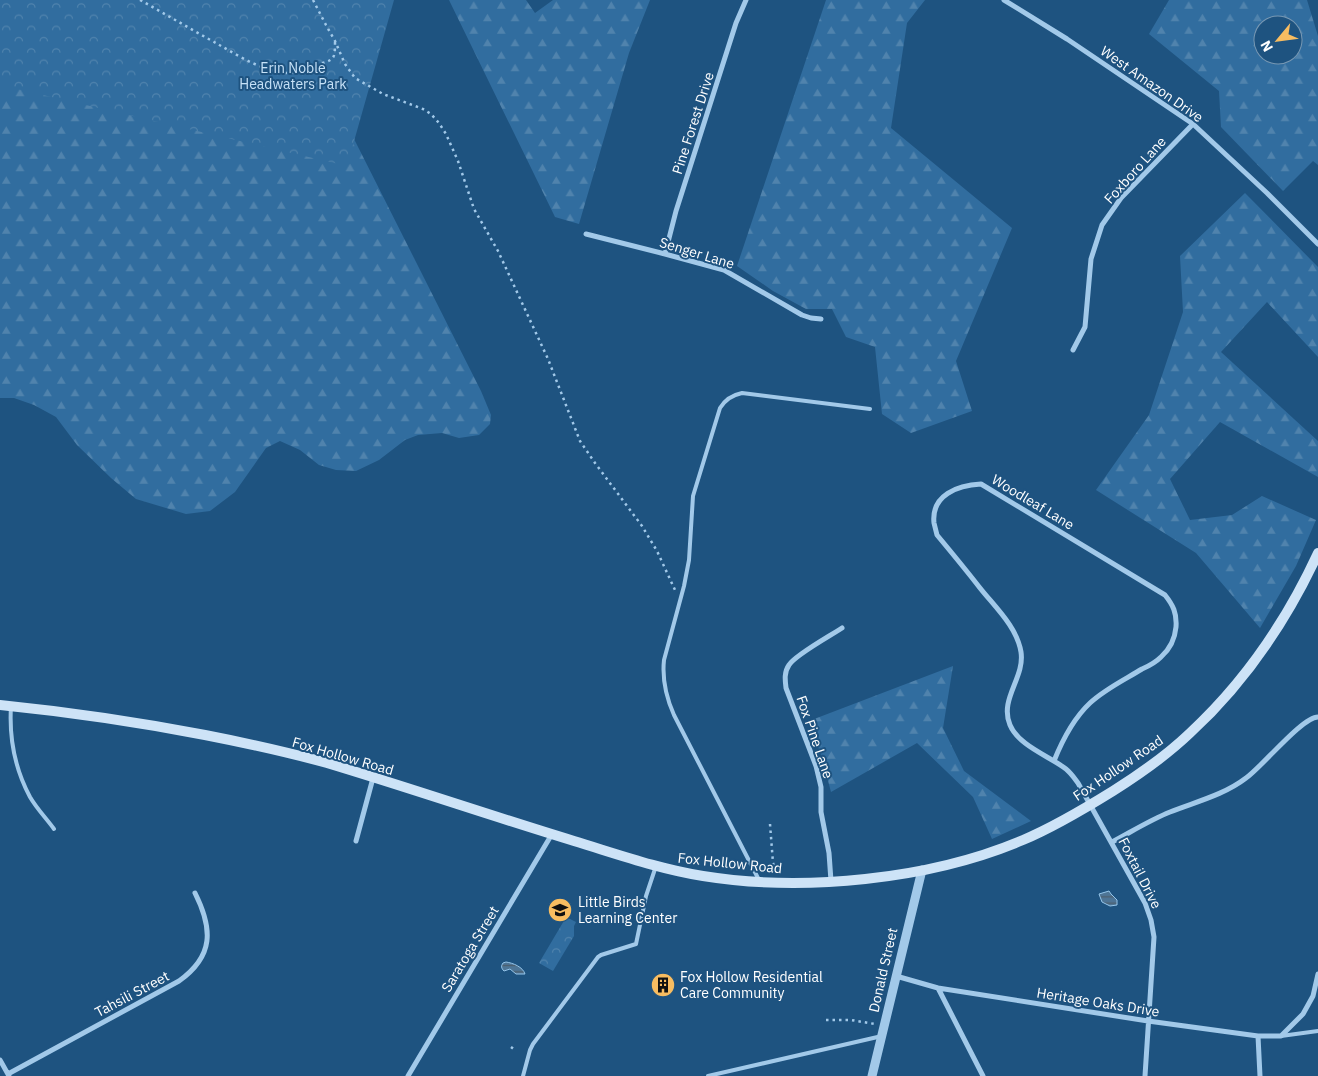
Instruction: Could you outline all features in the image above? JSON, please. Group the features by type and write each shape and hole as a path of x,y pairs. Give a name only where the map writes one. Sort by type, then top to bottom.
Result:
{"main road":[{"name":"Fox Hollow Road","path":"0,705 87,715 162,727 324,762 656,866 702,876 780,883 831,882 876,878 955,863 1019,842 1051,827 1132,779 1190,733 1236,684 1268,641 1292,604 1318,553"}],"street":[{"name":"Pine Forest Drive","path":"665,254 676,211 736,23 746,0"},
{"name":"West Amazon Drive","path":"1004,0 1067,39 1193,124 1318,244"},
{"name":"Foxboro Lane","path":"1073,350 1085,327 1091,258 1102,225 1121,198 1193,124"},
{"name":"Senger Lane","path":"586,234 724,270 802,315 821,319"},
{"name":"Woodleaf Lane","path":"1054,761 1059,748 1078,716 1089,704 1103,692 1152,664 1170,646 1175,635 1177,620 1174,606 1166,595 980,484 967,484 946,494 940,501 934,512 937,535 1006,620 1016,636 1021,652 1021,667 1008,701 1007,715 1011,726 1020,739 1054,761 1068,770 1078,783 1090,805"},
{"name":"Fox Pine Lane","path":"831,882 829,852 821,812 821,787 816,766 786,688 785,674 790,663 842,628"},
{"path":"1112,842 1167,813 1221,793 1247,778 1293,733 1312,717 1318,717"},
{"path":"356,841 373,778"},
{"name":"Foxtail Drive","path":"1090,805 1145,903 1151,920 1154,937 1145,1076"},
{"name":"Saratoga Street","path":"408,1076 552,834"},
{"name":"Donald Street","path":"872,1076 922,870"},
{"name":"Tahsili Street","path":"8,1075 188,975 198,964 204,951 208,934 205,913 195,893"},
{"path":"1281,1036 1303,1014 1313,996 1318,974"},
{"name":"Heritage Oaks Drive","path":"896,976 938,988 1148,1021 1258,1036 1281,1036"},
{"path":"938,988 983,1076"},
{"path":"1258,1036 1260,1076"},
{"path":"0,1060 8,1075"}],"lane":[{"path":"760,882 669,704 664,686 664,665 689,560 693,496 720,408 724,402 736,394 742,393 870,409"},
{"path":"11,706 10,730 18,768 31,798 54,829"},
{"path":"523,1076 533,1044 598,957 636,944 646,896 656,866"},
{"path":"1281,1036 1318,1031"},
{"path":"708,1076 882,1036"}],"path":[{"path":"140,0 240,57 281,73 302,71 330,60 336,50 335,41"},
{"path":"313,0 345,64 355,78 383,94 423,109 431,114 446,134 458,161 474,209 498,251 540,342 580,441 642,526 657,551 680,601"},
{"path":"770,824 773,863 780,883"},
{"path":"826,1020 851,1020 884,1026"},
{"path":"511,1047 516,1051"}],"green space":[{"path":"0,0 284,0 481,391 491,415 490,424 479,435 459,438 442,433 418,435 405,440 379,460 356,471 336,470 319,465 300,450 280,441 266,448 235,492 210,511 186,514 136,499 77,445 56,417 34,405 14,398 0,398"},
{"name":"Erin Noble Headwaters Park","path":"0,0 394,0 347,166 0,85"},
{"path":"449,0 526,0 535,13 553,0 650,0 629,53 579,224 555,217"},
{"path":"826,0 925,0 907,23 891,128 1012,228 956,361 972,411 911,433 882,414 875,347 846,337 832,309 806,309 773,291 737,266"},
{"path":"1169,0 1307,0 1318,36 1318,165 1313,161 1283,191 1221,127 1219,91 1149,34"},
{"path":"1245,193 1318,267 1318,357 1267,302 1221,352 1318,441 1318,477 1220,422 1170,479 1190,520 1232,515 1262,496 1316,520 1296,566 1260,628 1196,553 1096,490 1149,415 1183,312 1180,256"},
{"path":"953,666 943,728 964,771 1031,821 992,839 973,797 917,743 831,792 809,721"},
{"path":"565,919 576,922 574,936 553,971 539,963"}],"shaded area":[{"path":"1109,891 1117,900 1117,905 1110,906 1102,902 1099,894"},
{"path":"506,962 522,969 525,974 516,974 510,969 504,971 502,966"}],"place":[{"name":"Little Birds Learning Center","path":"560,910"},
{"name":"Fox Hollow Residential Care Community","path":"663,985"}]}
